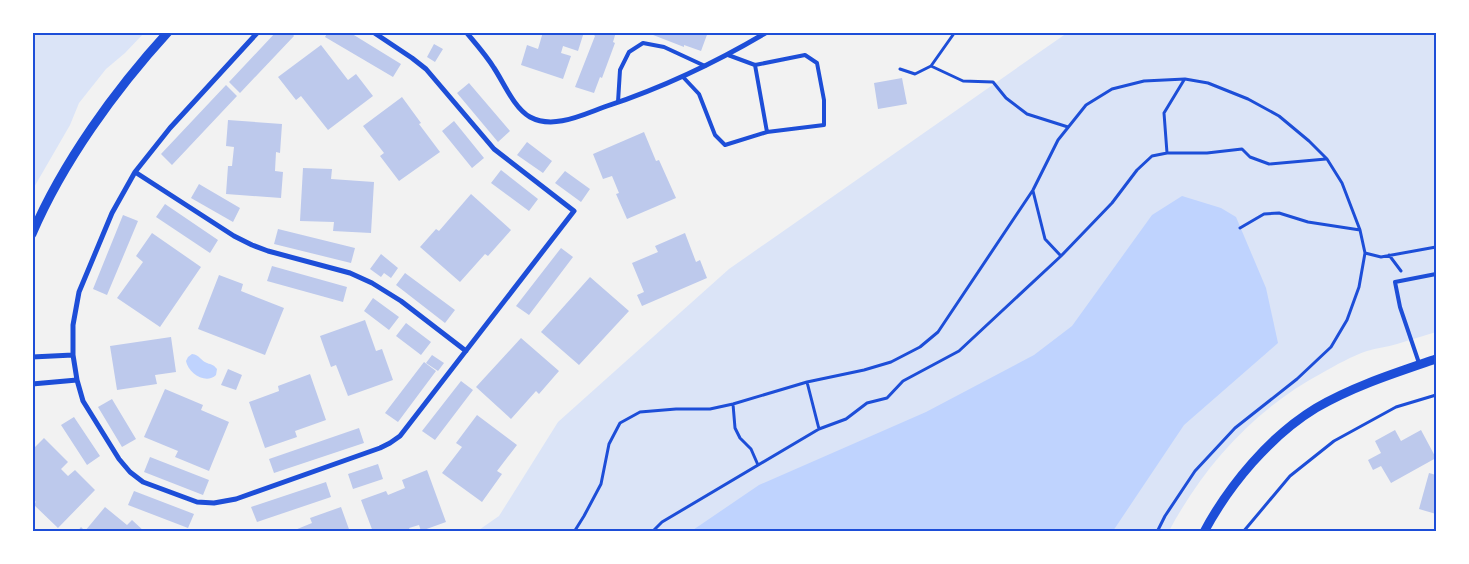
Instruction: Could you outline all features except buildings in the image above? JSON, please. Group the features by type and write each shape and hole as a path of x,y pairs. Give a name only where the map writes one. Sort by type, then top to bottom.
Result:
{"street":[{"path":"32,234 80,146 128,78 168,32"},
{"path":"258,32 170,128 135,172 112,213 79,292 73,325 73,355 83,401 118,459 143,482 198,502 214,503 236,499 390,444 400,436 574,211 494,149 426,69 373,32"},
{"path":"466,32 494,67 517,104 529,117 542,122 557,122 573,118 683,77 728,55 767,32"},
{"path":"135,172 234,236 252,245 350,273 372,284 401,300 466,351"},
{"path":"32,357 73,355"},
{"path":"1204,532 1211,518 1239,479 1270,445 1293,424 1315,409 1347,392 1380,378 1436,359"},
{"path":"32,384 77,380"}],"lane":[{"path":"618,102 620,70 629,52 643,43 664,47 705,66"},
{"path":"683,77 698,94 715,135 725,145 767,132 824,125 824,100 816,62 805,55 755,66 728,55"},
{"path":"755,66 767,132"},
{"path":"1420,365 1400,307 1395,282 1436,274"}],"path":[{"path":"900,69 915,74 931,66 955,32"},
{"path":"931,66 964,81 993,82 1006,98 1027,114 1068,127"},
{"path":"1167,153 1164,113 1185,79"},
{"path":"574,532 601,484 609,444 620,423 640,412 710,409 733,404 807,382 864,370 891,362 920,347 938,332 983,267 1033,190 1058,140 1086,105 1112,89 1144,80 1185,79 1208,84 1248,99 1279,116 1309,141 1327,159 1342,183 1360,230 1365,253 1359,287 1353,304 1347,320 1330,347 1297,378 1235,428 1195,471 1165,516 1157,532"},
{"path":"652,532 662,522 819,429 846,419 866,403 887,398 904,380 959,351 1061,256 1112,203 1137,170 1152,156 1167,153 1207,153 1242,149 1250,157 1269,164 1327,159"},
{"path":"1033,190 1045,239 1061,256"},
{"path":"1240,228 1264,214 1279,213 1308,222 1360,230"},
{"path":"1365,253 1381,257 1436,248"},
{"path":"1389,255 1407,279"},
{"path":"807,382 819,429"},
{"path":"1243,532 1290,476 1334,441 1396,407 1436,395"},
{"path":"733,404 735,428 740,438 752,448 758,465"}],"shaded area":[{"path":"33,32 144,33 106,69 79,103 70,125 33,189"},
{"path":"1067,33 1436,33 1436,332 1356,355 1298,387 1275,403 1234,440 1216,461 1183,506 1169,531 476,532 499,516 558,422 729,269"}],"water":[{"path":"1182,196 1221,208 1236,217 1266,288 1278,343 1184,425 1113,531 690,532 759,485 926,412 1034,355 1072,326 1152,215"},
{"path":"192,354 214,366 217,369 216,375 207,379 198,376 190,370 186,361"}]}
